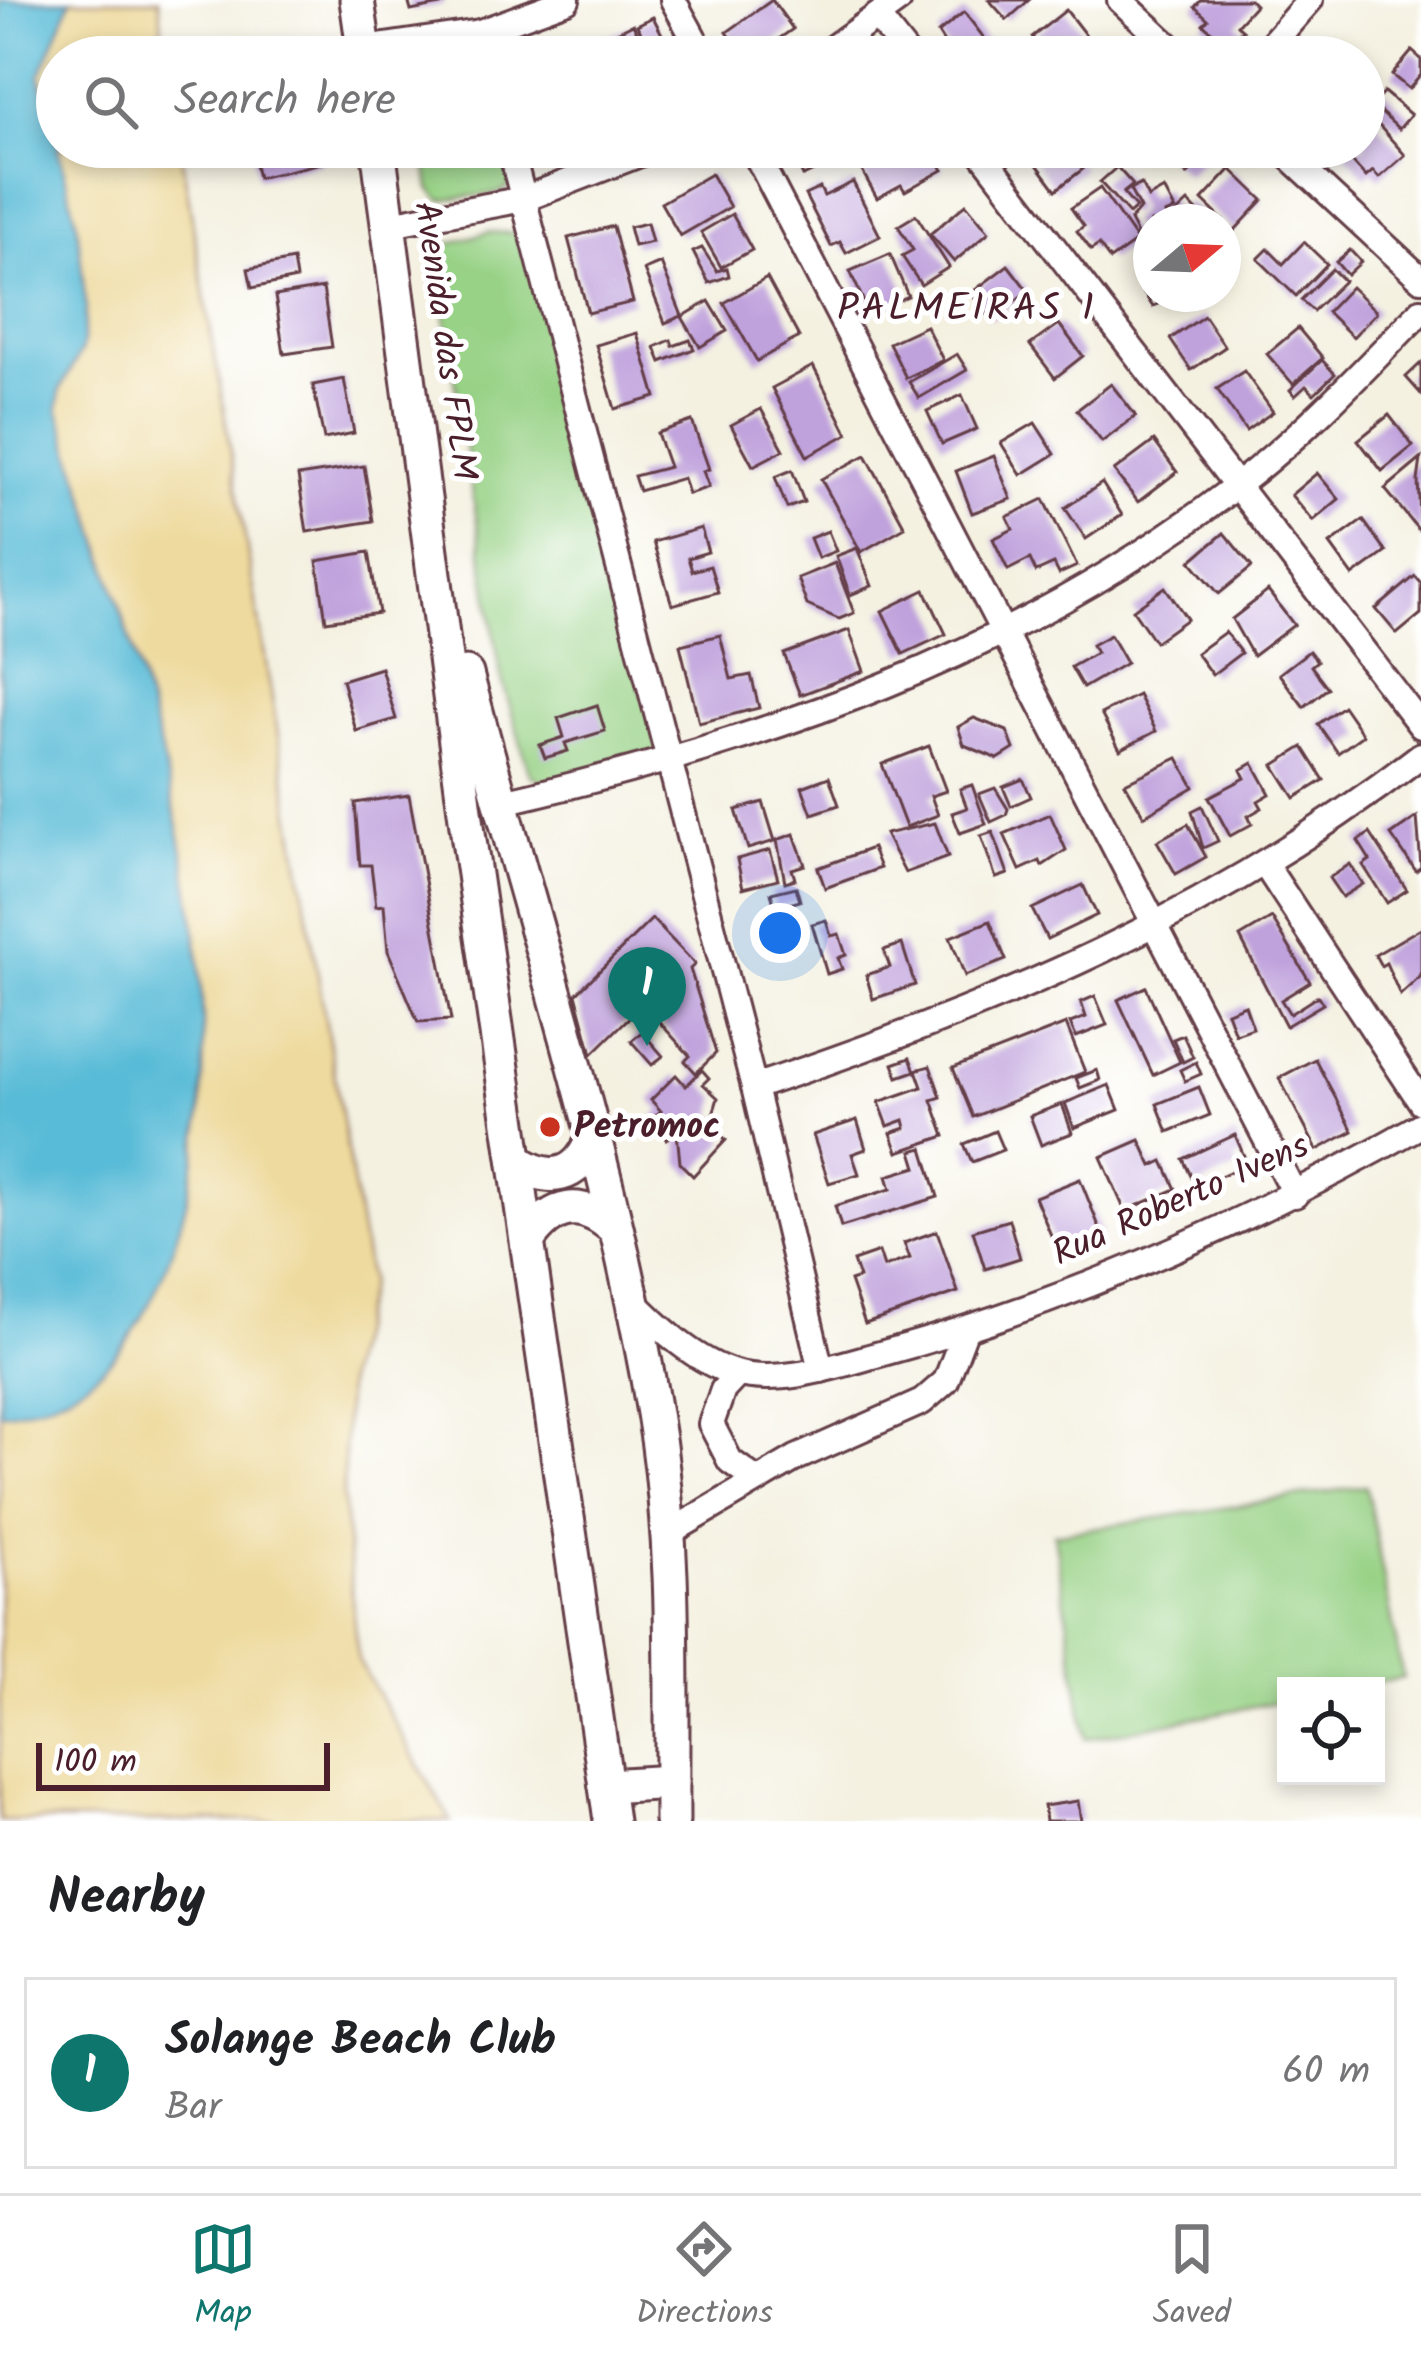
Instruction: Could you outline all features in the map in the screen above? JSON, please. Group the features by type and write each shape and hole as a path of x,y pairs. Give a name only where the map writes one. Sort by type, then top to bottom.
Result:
{"street":[{"path":"357,0 362,36"},
{"path":"458,36 567,0"},
{"path":"673,0 693,36"},
{"path":"853,36 899,0"},
{"path":"1120,0 1159,36"},
{"path":"1278,36 1310,0"},
{"path":"879,19 892,36"},
{"path":"480,32 481,36"},
{"name":"Avenida das FPLM","path":"381,168 432,545"},
{"path":"516,168 754,1087 820,1370"},
{"path":"390,224 524,199 604,168"},
{"path":"763,168 1153,929 1295,1195"},
{"path":"993,168 1421,726"},
{"path":"1302,168 1421,278"},
{"path":"499,803 667,764 810,716 1001,632 1100,578 1236,486 1326,408 1421,311"},
{"path":"432,545 592,1141 654,1414 669,1533 672,1821"},
{"path":"432,545 611,1821"},
{"path":"754,1087 919,1030 1153,929 1266,866 1421,755"},
{"path":"1266,866 1421,1102"},
{"name":"Rua Roberto Ivens","path":"738,1374 820,1370 964,1330 1168,1254 1295,1195 1421,1125"},
{"path":"518,1162 536,1174 558,1176 579,1164 592,1141"},
{"path":"529,1238 554,1211 569,1206 599,1215 613,1227"},
{"path":"630,1298 685,1345 738,1374 723,1390 711,1424 730,1461 755,1479"},
{"path":"669,1533 755,1479 922,1402 946,1381 964,1330"},
{"path":"606,1786 672,1782"}],"green space":[{"path":"427,168 510,168 513,184 499,193 441,200 430,189"},
{"path":"488,232 521,233 659,751 552,787 530,775 501,677 437,264 441,246"},
{"path":"1366,1486 1403,1678 1277,1677 1277,1702 1086,1739 1054,1534"}],"sand":[{"path":"71,0 159,0 163,36 56,36"},
{"path":"63,168 184,168 369,1281 346,1378 343,1497 358,1660 451,1821 0,1821 0,1413 53,1400 75,1389 112,1359 142,1317 155,1292 189,1188 203,1078 199,964 183,849 124,619 58,408 60,390 82,349 86,308 77,223"}],"water":[{"path":"0,0 71,0 56,36 36,36 36,168 63,168 77,223 86,308 82,349 60,390 58,408 124,619 182,848 199,964 203,1078 189,1188 155,1292 142,1317 112,1359 75,1389 28,1408 0,1413"}],"building":[{"path":"408,0 444,0 445,4 411,11"},
{"path":"772,0 793,29 783,36 730,36 727,32"},
{"path":"989,0 1029,0 1007,20"},
{"path":"1201,0 1250,0 1255,5 1237,25 1243,30 1234,36 1217,36 1203,24 1208,19 1195,7"},
{"path":"1066,10 1086,36 1033,36"},
{"path":"964,12 983,36 940,36"},
{"path":"653,17 663,36 643,36 637,25"},
{"path":"633,24 639,36 609,36"},
{"path":"1412,51 1421,59 1421,75 1409,89 1392,75"},
{"path":"1385,93 1411,115 1399,129 1385,116"},
{"path":"1385,132 1405,155 1379,178 1373,171 1366,177 1358,168 1385,168"},
{"path":"256,168 301,168 258,178"},
{"path":"860,168 943,170 905,191 901,185 877,198"},
{"path":"1040,168 1082,168 1083,169 1056,190"},
{"path":"1116,168 1133,185 1123,193 1133,205 1129,214 1100,182"},
{"path":"1231,169 1263,200 1241,224 1241,204 1202,200"},
{"path":"711,174 730,207 680,236 661,203"},
{"path":"853,182 880,236 846,253 840,242 831,246 805,195 820,188 824,196"},
{"path":"1141,184 1148,198 1164,189 1172,204 1137,204 1130,190"},
{"path":"1100,188 1133,235 1133,244 1110,260 1099,245 1091,250 1077,231 1084,226 1071,208"},
{"path":"966,204 989,232 954,262 930,234"},
{"path":"732,214 752,250 721,267 701,232"},
{"path":"916,215 949,267 921,285 902,256 913,250 898,226"},
{"path":"647,223 652,242 634,246 629,227"},
{"path":"613,226 633,302 588,313 568,238"},
{"path":"1304,242 1327,264 1296,296 1258,259 1268,249 1283,264"},
{"path":"702,248 717,271 727,268 729,276 709,283 693,252"},
{"path":"1350,250 1361,262 1347,275 1336,262"},
{"path":"890,254 908,296 869,313 850,271"},
{"path":"293,260 296,279 252,288 248,269"},
{"path":"661,263 682,316 665,323 644,270"},
{"path":"1008,265 1028,291 991,319 971,293"},
{"path":"1332,269 1344,281 1313,311 1301,300"},
{"path":"767,278 799,337 757,361 724,303"},
{"path":"1351,287 1377,312 1353,337 1327,312"},
{"path":"323,288 332,347 284,354 275,296"},
{"path":"709,301 727,331 700,347 682,317"},
{"path":"1204,316 1225,347 1191,370 1170,339"},
{"path":"1059,324 1083,356 1055,378 1030,345"},
{"path":"926,326 943,360 906,378 889,343"},
{"path":"1298,328 1323,358 1293,384 1267,354"},
{"path":"637,333 656,397 615,409 596,345"},
{"path":"671,340 673,346 690,340 694,349 661,362 655,347"},
{"path":"957,354 967,370 919,398 909,382"},
{"path":"1322,360 1335,374 1314,394 1306,386 1295,396 1290,390"},
{"path":"1421,363 1421,394 1406,377"},
{"path":"813,366 848,434 807,456 772,388"},
{"path":"1244,371 1273,412 1246,431 1217,389"},
{"path":"344,379 354,433 324,439 313,385"},
{"path":"1111,384 1136,416 1102,442 1077,410"},
{"path":"962,395 977,429 942,444 927,411"},
{"path":"761,409 784,450 753,466 731,425"},
{"path":"1389,415 1413,446 1382,471 1358,440"},
{"path":"692,421 709,469 703,471 709,487 688,494 683,478 639,491 634,476 669,467 657,433"},
{"path":"1035,423 1055,454 1021,475 1001,443"},
{"path":"1154,441 1177,472 1138,502 1114,471"},
{"path":"866,455 905,527 861,552 821,479"},
{"path":"994,456 1011,499 972,513 956,471"},
{"path":"1421,459 1418,481 1421,533 1385,489"},
{"path":"364,466 373,521 307,532 298,476"},
{"path":"792,470 804,502 787,508 775,477"},
{"path":"1317,473 1339,499 1313,521 1291,495"},
{"path":"1102,483 1122,515 1086,539 1065,508"},
{"path":"1044,499 1077,566 1059,574 1054,564 1036,572 1030,559 1008,570 993,539 1013,529 1007,517"},
{"path":"1363,520 1386,552 1353,576 1330,544"},
{"path":"701,528 708,552 688,558 692,571 710,566 718,592 672,605 653,542"},
{"path":"828,531 836,551 818,558 810,538"},
{"path":"1224,533 1252,567 1219,594 1191,561"},
{"path":"857,548 872,586 850,595 836,556"},
{"path":"369,552 379,613 326,621 317,561"},
{"path":"835,563 854,613 839,619 807,605 797,578"},
{"path":"1415,576 1421,583 1421,614 1397,634 1376,609"},
{"path":"1165,587 1187,619 1155,642 1133,610"},
{"path":"925,590 946,634 903,654 882,611"},
{"path":"1268,591 1294,625 1253,656 1232,619"},
{"path":"849,630 864,671 800,695 784,654"},
{"path":"1225,632 1241,653 1212,675 1196,653"},
{"path":"720,635 731,679 751,675 759,708 699,723 680,645"},
{"path":"1110,635 1126,663 1083,688 1071,667 1096,653 1092,645"},
{"path":"1309,651 1317,661 1311,666 1328,688 1304,707 1279,674"},
{"path":"381,668 396,719 356,731 342,680"},
{"path":"1138,695 1156,731 1120,750 1101,714"},
{"path":"597,705 605,731 565,743 568,751 545,758 540,745 564,737 558,718"},
{"path":"1343,706 1363,735 1338,753 1318,724"},
{"path":"974,718 1007,731 1014,749 998,759 964,745 958,727"},
{"path":"929,746 946,791 931,796 938,815 906,827 882,764"},
{"path":"1303,747 1324,780 1295,798 1274,765"},
{"path":"1178,758 1194,787 1144,816 1125,783"},
{"path":"1253,763 1270,794 1258,801 1262,808 1248,816 1252,824 1230,836 1209,797 1245,778 1241,770"},
{"path":"829,777 839,805 812,814 802,787"},
{"path":"1023,779 1031,797 1011,806 1003,787"},
{"path":"972,785 986,824 960,833 952,813 967,808 960,789"},
{"path":"995,788 1008,809 991,822 979,794"},
{"path":"409,795 451,1020 418,1022 388,951 384,905 376,906 371,865 360,865 355,803"},
{"path":"763,802 775,841 748,849 736,810"},
{"path":"1202,806 1218,841 1203,848 1192,811"},
{"path":"1050,814 1066,850 1042,866 1040,861 1020,870 1004,834"},
{"path":"1417,817 1421,867 1416,871 1391,835"},
{"path":"935,823 948,857 905,873 885,834"},
{"path":"1188,824 1206,857 1176,874 1157,841"},
{"path":"993,832 1008,874 996,878 981,836"},
{"path":"1370,833 1407,890 1387,903 1363,865 1370,860 1358,841"},
{"path":"794,834 805,865 792,869 795,879 785,882 777,840"},
{"path":"872,848 880,868 825,888 818,868"},
{"path":"770,850 778,879 743,888 737,859"},
{"path":"1350,864 1363,884 1342,897 1329,878"},
{"path":"1083,885 1097,915 1047,939 1032,909"},
{"path":"796,887 800,901 775,908 771,893"},
{"path":"1272,918 1310,982 1281,1000 1290,1014 1318,996 1323,1004 1286,1026 1240,937"},
{"path":"652,919 695,964 690,969 716,1053 696,1073 685,1061 690,1056 643,1004 592,1054 576,994"},
{"path":"826,920 831,936 839,934 846,955 838,958 842,969 827,974 812,924"},
{"path":"990,921 1006,960 965,976 950,937"},
{"path":"1421,928 1421,976 1400,995 1386,963 1381,966 1375,955"},
{"path":"902,944 915,985 873,999 866,975 890,967 884,950"},
{"path":"1146,987 1180,1062 1153,1075 1118,1000"},
{"path":"1095,996 1107,1025 1076,1037 1070,1023 1086,1017 1081,1002"},
{"path":"1245,1005 1253,1028 1235,1034 1227,1012"},
{"path":"1066,1024 1085,1072 973,1117 953,1068"},
{"path":"642,1032 663,1056 652,1065 631,1041"},
{"path":"1183,1035 1193,1057 1183,1062 1173,1039"},
{"path":"910,1058 915,1071 898,1077 893,1064"},
{"path":"1315,1059 1353,1131 1317,1150 1279,1078"},
{"path":"1196,1062 1201,1074 1185,1081 1180,1070"},
{"path":"930,1066 941,1097 932,1100 945,1136 898,1152 891,1133 906,1128 904,1120 888,1126 879,1102 922,1087 916,1070"},
{"path":"702,1070 709,1078 703,1084 718,1098 713,1114 721,1122 715,1128 726,1140 693,1176 680,1163 677,1132 666,1139 649,1121 661,1111 651,1100 676,1075 686,1086"},
{"path":"1097,1070 1100,1080 1080,1088 1076,1078"},
{"path":"1109,1085 1119,1110 1074,1128 1065,1103"},
{"path":"1199,1087 1210,1115 1168,1132 1157,1104"},
{"path":"1062,1104 1072,1133 1041,1145 1030,1116"},
{"path":"857,1120 866,1149 852,1154 859,1174 829,1183 813,1135"},
{"path":"995,1131 1003,1150 972,1162 964,1144"},
{"path":"1235,1135 1244,1156 1234,1160 1238,1168 1196,1187 1183,1159"},
{"path":"1140,1140 1152,1166 1163,1161 1176,1189 1125,1211 1101,1157"},
{"path":"923,1148 938,1197 841,1227 835,1206 891,1189 887,1176 917,1167 912,1151"},
{"path":"1080,1179 1102,1234 1058,1252 1035,1197"},
{"path":"1009,1220 1020,1258 985,1269 973,1231"},
{"path":"937,1231 958,1292 865,1324 850,1281 859,1278 853,1261 879,1252 884,1267 910,1258 904,1243"},
{"path":"1078,1801 1081,1821 1046,1821 1044,1806"}],"place":[{"name":"Solange Beach Club","path":"647,1046"},
{"name":"Petromoc","path":"550,1127"}],"district":[{"name":"PALMEIRAS 1","path":"967,310"}]}
